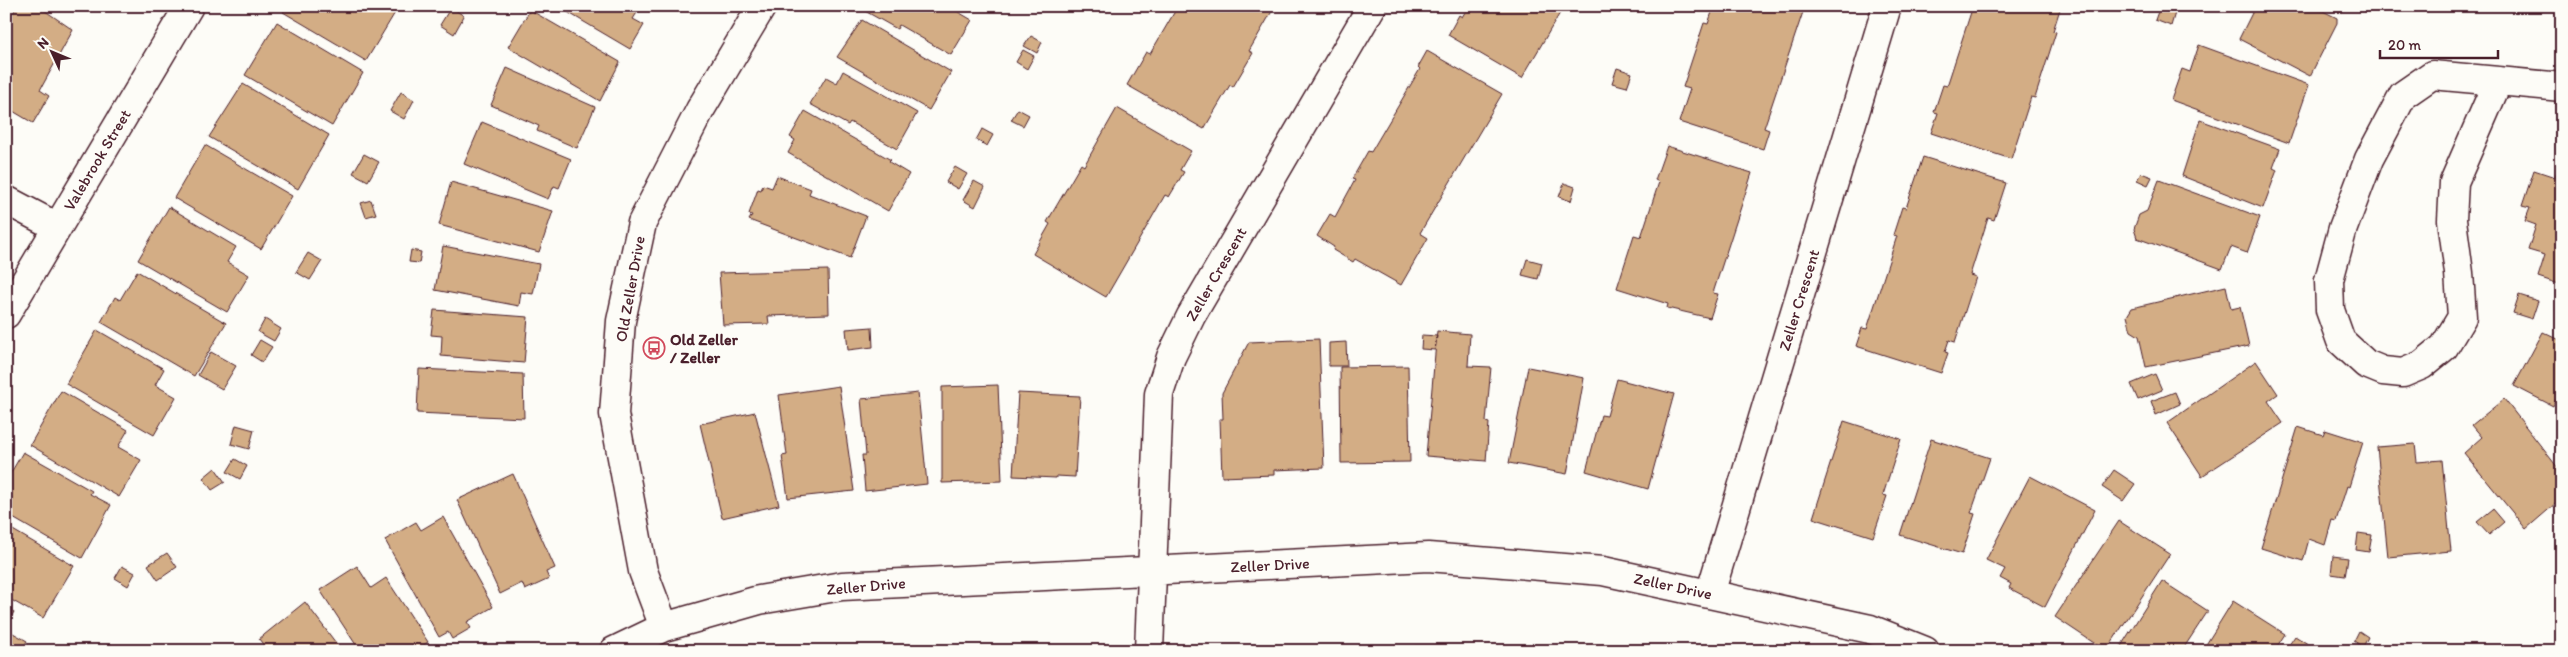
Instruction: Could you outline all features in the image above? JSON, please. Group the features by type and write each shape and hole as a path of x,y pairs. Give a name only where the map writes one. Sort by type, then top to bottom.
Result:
{"street":[{"name":"Valebrook Street","path":"6,314 189,6"},
{"name":"Old Zeller Drive","path":"664,627 643,571 614,414 621,321 642,223 700,110 762,6"},
{"name":"Zeller Crescent","path":"1149,651 1154,570 1159,394 1171,356 1191,316 1372,6"},
{"name":"Zeller Crescent","path":"1710,594 1888,6"},
{"path":"2498,81 2454,182 2452,220 2459,273 2462,317 2444,347 2422,365 2403,373 2383,371 2366,364 2341,340 2330,310 2329,280 2343,228 2370,159 2403,95 2432,76 2498,81 2562,87"},
{"path":"6,200 58,227"},
{"name":"Zeller Drive","path":"614,651 664,627 759,600 842,586 1428,557 1603,571 1870,629 1926,651"}],"building":[{"path":"17,6 38,6 73,30 40,90 49,96 33,123 6,107 6,24"},
{"path":"287,6 388,6 396,11 366,61 283,12"},
{"path":"557,6 638,6 640,8 633,19 644,25 630,49"},
{"path":"867,6 948,6 972,20 951,55 899,25 897,29 865,11"},
{"path":"1178,6 1275,6 1249,51 1253,53 1233,87 1230,85 1204,129 1127,85 1146,52 1150,54"},
{"path":"1469,6 1564,6 1522,78 1448,35 1459,15 1462,17"},
{"path":"1714,6 1805,6 1764,128 1769,130 1763,149 1679,122 1690,89 1683,87 1704,23 1708,24"},
{"path":"1973,6 2061,6 2053,31 2056,32 2035,98 2031,97 2011,159 1931,133 1938,113 1934,112 1943,85 1947,86"},
{"path":"2160,6 2177,6 2171,26 2155,20"},
{"path":"2243,6 2313,6 2337,18 2337,23 2310,76 2239,39 2253,11"},
{"path":"2338,6 2351,6 2341,12"},
{"path":"451,7 464,16 454,34 440,25"},
{"path":"530,10 620,62 600,101 508,47"},
{"path":"862,20 951,72 929,110 837,57"},
{"path":"277,22 363,73 332,126 245,75"},
{"path":"1031,36 1042,42 1037,53 1024,46"},
{"path":"2199,45 2309,85 2289,143 2171,100 2182,69 2190,72"},
{"path":"1023,50 1034,56 1027,69 1016,62"},
{"path":"1427,51 1502,94 1420,233 1428,238 1401,285 1355,259 1353,262 1333,250 1334,247 1317,236 1330,214 1335,217 1355,180 1352,179 1368,151 1371,152 1420,69 1418,67"},
{"path":"507,68 595,107 577,148 537,131 539,126 491,105"},
{"path":"1617,68 1632,73 1627,87 1612,83"},
{"path":"843,71 917,113 897,149 850,122 848,125 810,104 826,77 837,83"},
{"path":"243,84 329,135 298,189 209,137"},
{"path":"401,92 414,100 404,119 390,111"},
{"path":"1117,108 1191,151 1180,170 1184,172 1169,197 1165,195 1106,297 1033,254 1050,224 1047,222 1081,164 1084,166"},
{"path":"1018,109 1029,115 1023,126 1011,120"},
{"path":"805,111 891,160 889,162 909,174 888,211 788,153 795,140 790,137"},
{"path":"2200,120 2280,149 2273,168 2277,170 2263,208 2182,176"},
{"path":"482,122 571,159 559,188 554,186 548,199 464,164"},
{"path":"982,129 993,135 987,146 976,140"},
{"path":"205,145 292,196 261,249 174,198"},
{"path":"1667,146 1752,173 1713,293 1718,294 1710,318 1667,308 1668,304 1617,288 1634,235 1641,237 1659,182 1655,180"},
{"path":"364,154 379,162 368,181 353,173"},
{"path":"1923,157 2006,183 1994,220 1988,218 1970,275 1976,277 1955,342 1949,340 1945,352 1948,353 1941,373 1856,346 1862,328 1867,329 1897,236 1893,235 1902,207 1906,208"},
{"path":"955,167 967,174 958,189 946,182"},
{"path":"2534,170 2555,177 2556,173 2562,175 2562,285 2538,277 2545,255 2528,250 2536,225 2525,221 2530,208 2522,206"},
{"path":"2141,173 2152,177 2148,185 2137,180"},
{"path":"777,176 811,189 809,194 866,216 850,258 749,220 752,215 749,214 758,189 761,190 763,185 772,188"},
{"path":"2159,180 2260,217 2247,253 2231,247 2222,269 2137,238 2134,229 2139,215 2147,211"},
{"path":"974,181 985,187 975,207 963,200"},
{"path":"451,182 553,211 539,252 439,225"},
{"path":"1564,183 1575,187 1571,201 1559,197"},
{"path":"371,200 376,214 366,217 361,203"},
{"path":"169,207 236,247 227,262 249,275 227,312 138,260"},
{"path":"443,246 539,264 533,294 521,292 519,306 435,290"},
{"path":"411,250 421,252 419,263 409,262"},
{"path":"308,253 322,261 310,280 296,272"},
{"path":"1527,259 1542,263 1538,279 1522,275"},
{"path":"828,270 829,314 768,316 769,324 723,325 719,273"},
{"path":"137,271 226,323 194,376 101,322 115,297 120,300"},
{"path":"2226,286 2231,309 2240,307 2249,346 2146,367 2139,336 2131,331 2127,316 2132,308"},
{"path":"2519,295 2538,301 2532,319 2513,313"},
{"path":"434,310 528,317 524,363 441,356 442,336 431,335"},
{"path":"265,319 281,329 274,341 258,332"},
{"path":"872,327 873,347 848,350 846,329"},
{"path":"97,330 164,369 155,385 176,397 154,435 66,384"},
{"path":"1437,331 1470,334 1468,366 1491,367 1486,422 1489,423 1486,461 1426,456"},
{"path":"2543,332 2562,341 2562,401 2556,399 2553,406 2514,386"},
{"path":"1422,335 1437,336 1435,350 1421,349"},
{"path":"1319,339 1324,468 1274,470 1274,475 1222,477 1220,419 1223,419 1222,393 1249,342"},
{"path":"260,340 272,347 262,362 251,355"},
{"path":"1346,342 1347,366 1329,366 1329,343"},
{"path":"211,352 236,366 222,389 198,375"},
{"path":"2256,361 2278,394 2268,401 2283,423 2202,476 2167,423"},
{"path":"1408,366 1410,462 1341,463 1340,367"},
{"path":"1528,367 1584,378 1567,474 1509,463"},
{"path":"419,369 523,374 524,418 417,413"},
{"path":"2155,374 2162,390 2138,400 2131,384"},
{"path":"1617,379 1674,394 1648,489 1586,471 1601,415 1607,416"},
{"path":"998,385 1002,481 942,483 942,387"},
{"path":"839,386 854,491 788,498 782,456 787,455 779,395"},
{"path":"61,391 128,430 118,447 141,460 119,497 30,445"},
{"path":"2175,392 2180,404 2156,415 2151,401"},
{"path":"918,393 927,484 865,491 862,455 866,455 861,399"},
{"path":"1018,393 1080,396 1075,477 1013,476"},
{"path":"2504,399 2562,473 2562,498 2526,529 2464,453 2482,437 2472,425"},
{"path":"755,412 779,505 722,518 700,424"},
{"path":"1844,421 1901,439 1883,495 1887,496 1873,537 1813,518"},
{"path":"236,425 254,430 249,449 231,444"},
{"path":"2298,427 2323,435 2325,430 2363,442 2349,487 2347,486 2336,521 2332,520 2325,545 2309,539 2303,561 2261,548"},
{"path":"1931,439 1990,458 1971,513 1975,514 1962,554 1900,535"},
{"path":"2415,444 2417,462 2442,460 2451,551 2388,557 2377,447"},
{"path":"23,452 92,491 90,494 111,505 82,558 6,514 6,481"},
{"path":"235,459 247,466 240,479 227,472"},
{"path":"215,468 225,482 212,490 203,478"},
{"path":"2114,470 2135,484 2123,501 2102,487"},
{"path":"513,474 555,568 546,572 549,579 525,590 522,583 500,594 457,500"},
{"path":"2030,476 2095,510 2045,607 2009,588 2011,584 2000,578 2005,569 1986,560"},
{"path":"2493,509 2504,522 2489,535 2477,522"},
{"path":"443,517 493,607 467,622 471,628 452,639 448,632 439,637 385,540 416,522 421,530"},
{"path":"2119,521 2170,554 2106,651 2055,617"},
{"path":"6,526 74,566 43,618 6,597"},
{"path":"2358,533 2372,535 2369,552 2356,550"},
{"path":"167,553 177,567 158,580 148,565"},
{"path":"2333,556 2348,558 2345,576 2331,574"},
{"path":"122,566 135,573 128,586 115,578"},
{"path":"357,566 371,588 386,578 428,642 415,651 360,651 320,590"},
{"path":"2162,581 2208,611 2185,646 2190,650 2128,651 2121,646"},
{"path":"2233,601 2285,634 2274,651 2202,651"},
{"path":"305,602 342,651 268,651 259,639"},
{"path":"6,608 14,612 6,625"},
{"path":"6,629 27,641 22,651 6,651"},
{"path":"2359,631 2368,637 2363,647 2354,641"},
{"path":"2295,636 2319,651 2285,651"},
{"path":"1415,646 1442,646 1442,651 1415,651"}],"place":[{"name":"Old Zeller / Zeller","path":"654,348"}]}
